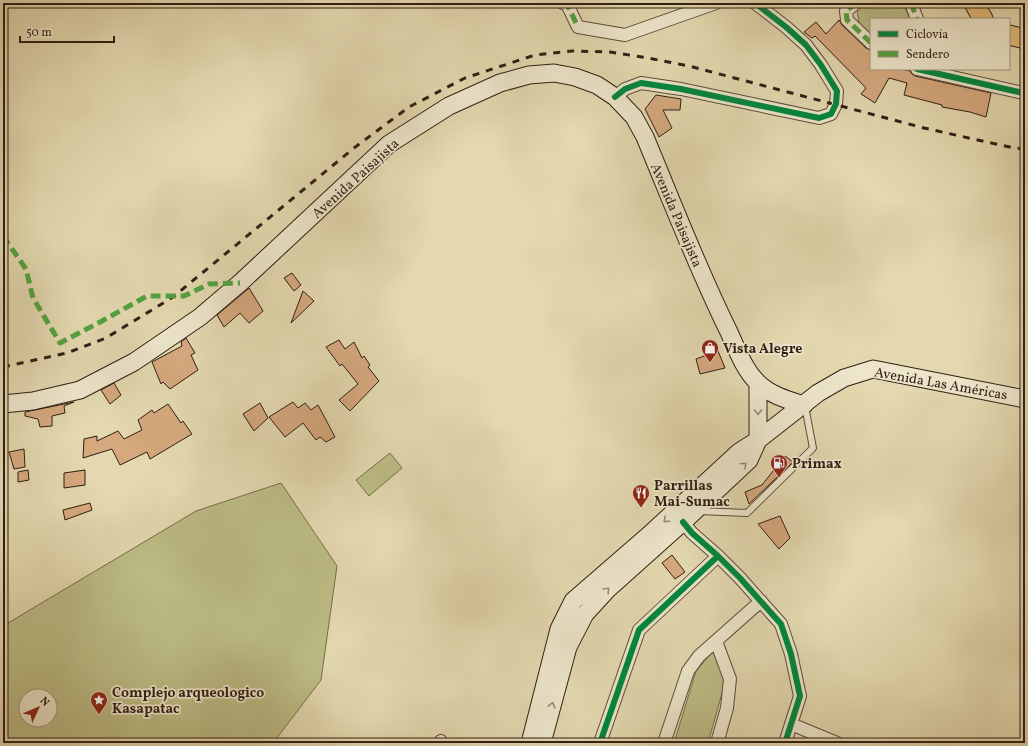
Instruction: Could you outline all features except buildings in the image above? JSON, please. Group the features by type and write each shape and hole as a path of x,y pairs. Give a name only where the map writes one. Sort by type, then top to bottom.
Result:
{"main road":[{"path":"974,3 982,18"},
{"path":"1010,36 1025,39"},
{"name":"Avenida Paisajista","path":"3,404 33,401 80,390 140,357 200,317 240,283 389,144 449,106 500,83 529,75 554,73 575,77 597,85 615,97 634,117 645,138 713,300 745,365 758,384 779,396 804,404"},
{"name":"Avenida Las Américas","path":"530,743 559,629 573,601 649,535 739,452 758,440 818,393 844,378 873,369 1025,399"},
{"path":"758,384 758,440"},
{"name":"Avenida Las Américas","path":"542,743 568,647 585,614 607,590 689,517 749,460 758,440"}],"street":[{"path":"563,3 567,4 578,27 625,35 716,3"},
{"path":"615,97 625,89 641,83 681,89 819,118 831,114 836,104 837,90 821,65 806,45 786,27 754,3"},
{"path":"856,3 846,11 847,20 870,42"},
{"path":"910,3 917,18"},
{"path":"927,70 937,71 1023,93 1025,92"},
{"path":"689,517 692,534 718,556 781,624 791,654 800,696 785,743"},
{"path":"600,743 639,630 718,556"},
{"path":"664,743 688,671 716,640 761,601"},
{"path":"716,640 730,679 727,708 717,743"},
{"path":"791,724 837,743"}],"lane":[{"path":"689,517 747,513 813,448 804,404"}],"green space":[{"path":"865,3 903,3 910,18 870,18 870,34 859,23 857,9"},
{"path":"390,453 402,468 369,496 356,480"},
{"path":"281,483 337,566 321,680 273,743 3,743 3,626 196,511"},
{"path":"716,648 726,679 708,743 674,743 696,671"}],"railway":[{"path":"3,367 67,353 106,338 173,297 354,148 409,107 465,78 535,55 572,51 610,52 648,58 689,66 924,128 1014,148 1025,149"}],"marked path":[{"path":"563,3 567,4 578,27"},
{"path":"856,3 846,11 847,20 870,42"},
{"path":"911,3 917,18"},
{"path":"3,236 26,269 33,298 60,343 147,296 184,296 209,284 240,283"}],"cycle path":[{"path":"615,97 625,89 641,83 681,89 819,118 831,114 836,104 837,91 821,65 806,45 755,3"},
{"path":"921,70 1023,93 1025,92"},
{"path":"683,522 692,533 740,578 781,624 791,654 800,696 785,743"},
{"path":"600,743 639,630 718,556"}],"place":[{"name":"Vista Alegre","path":"710,363"},
{"name":"Primax","path":"779,478"},
{"name":"Parrillas Mai-Sumac","path":"641,508"},
{"name":"Complejo arqueologico Kasapatac","path":"99,715"}]}
